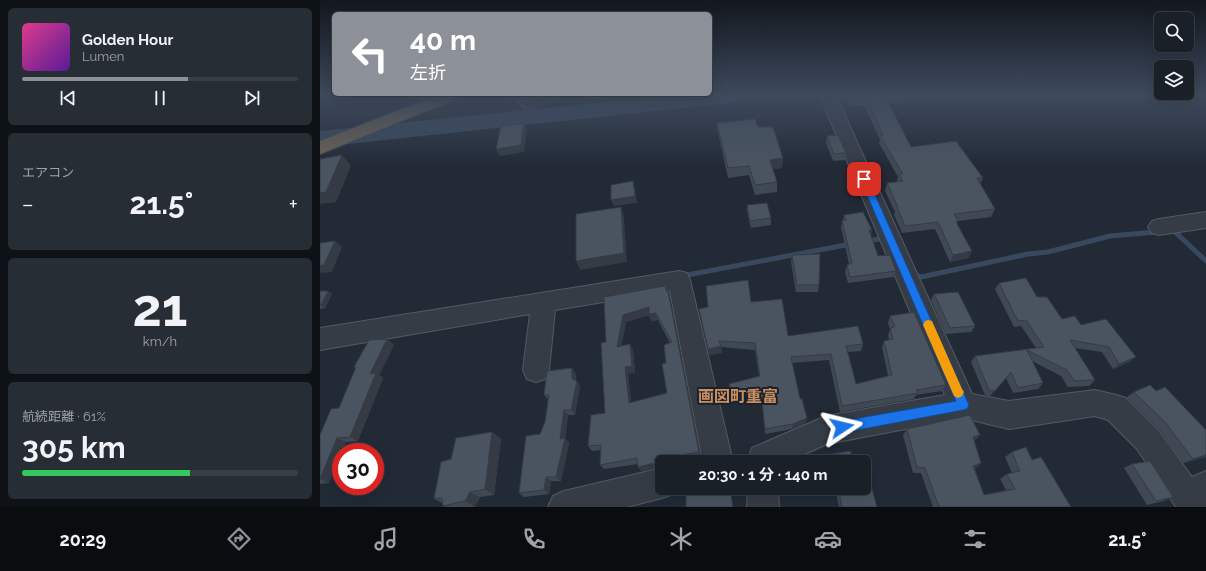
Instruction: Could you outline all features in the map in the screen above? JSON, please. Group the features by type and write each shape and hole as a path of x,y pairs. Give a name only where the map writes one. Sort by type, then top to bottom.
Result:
{"highway":[{"path":"326,146 391,120"}],"street":[{"path":"838,120 963,405"},
{"path":"1159,227 1206,220"},
{"path":"320,339 679,280 716,455"},
{"path":"536,370 544,302"},
{"path":"770,455 826,430 963,405 1009,414 1038,412 1095,403 1116,408 1147,439 1196,496"},
{"path":"564,507 655,485"},
{"path":"763,495 763,507"}],"building":[{"path":"755,120 758,127 773,127 783,158 770,160 777,182 755,185 749,166 728,168 717,123"},
{"path":"876,120 897,120 911,147 956,141 983,178 977,178 995,209 954,214 958,221 956,222 972,251 953,255 938,222 905,226 887,183 903,181 899,174 903,174 880,136 883,135"},
{"path":"524,123 521,145 496,149 501,126"},
{"path":"838,135 846,153 834,154 827,136"},
{"path":"342,155 326,192 320,193 320,159"},
{"path":"633,181 635,196 611,200 611,185"},
{"path":"767,203 771,218 750,221 747,205"},
{"path":"621,207 624,253 576,261 576,214"},
{"path":"863,212 872,230 869,230 878,256 890,255 896,271 850,277 847,265 852,263 842,221 846,220 844,215"},
{"path":"335,241 324,265 320,266 320,243"},
{"path":"820,254 819,285 797,285 792,255"},
{"path":"1026,278 1037,297 1047,297 1062,319 1075,316 1081,325 1106,319 1136,357 1119,364 1109,347 1070,340 1095,380 1074,381 1067,370 1027,350 1043,383 1018,388 1011,372 995,391 989,390 975,356 1044,347 1026,320 1018,321 999,283"},
{"path":"748,280 751,302 782,299 788,336 858,326 863,344 846,346 856,384 892,375 884,341 893,339 890,329 895,326 890,316 914,312 946,385 916,390 918,393 842,406 831,354 791,357 800,399 802,399 807,418 793,424 765,429 762,400 758,389 731,390 729,384 760,376 755,343 719,341 721,346 708,349 699,309 708,307 706,286"},
{"path":"665,286 667,292 668,291 699,452 680,455 655,455 655,463 638,467 637,458 600,465 601,445 588,446 591,415 605,413 601,343 606,342 604,297","holes":["649,307 649,314 656,313 672,342 664,345 666,363 662,364 667,393 629,403 625,367 632,366 630,344 617,347 623,315"]},
{"path":"320,291 328,291 321,305 320,305"},
{"path":"958,292 975,326 950,328 934,294"},
{"path":"387,339 370,374 376,373 350,437 337,438 335,443 332,443 332,450 320,479 320,435 331,409 339,408 356,367 354,367 369,340"},
{"path":"572,368 572,379 577,381 571,410 564,410 560,439 565,438 556,477 546,477 544,490 519,493 526,436 540,434 545,422 549,395 544,395 547,371"},
{"path":"1150,385 1156,391 1165,387 1206,430 1206,455 1193,459 1166,423 1134,392"},
{"path":"970,415 980,435 973,437 981,463 973,466 984,495 1015,489 1007,474 1020,471 1012,452 1026,447 1032,460 1041,457 1071,507 939,507 925,468 917,467 907,429"},
{"path":"492,432 485,489 470,492 465,501 443,506 442,498 434,499 441,462 451,459 456,438"},
{"path":"851,451 851,455 831,454"},
{"path":"1150,461 1173,497 1156,501 1132,464"},
{"path":"871,485 877,507 842,507 839,495 871,495"},
{"path":"686,495 731,495 733,507 686,507"}],"waterway":[{"path":"320,139 504,120"},
{"path":"1171,231 1174,231 1206,261"},
{"path":"914,272 916,275 921,277 1028,254 1048,252 1110,236 1157,232"},
{"path":"867,241 885,238"},
{"path":"682,276 851,244"}],"slow traffic":[{"path":"928,325 958,392"}],"district":[{"name":"画図町重富","path":"738,396"}],"route":[{"path":"842,427 963,405 864,179"}]}
